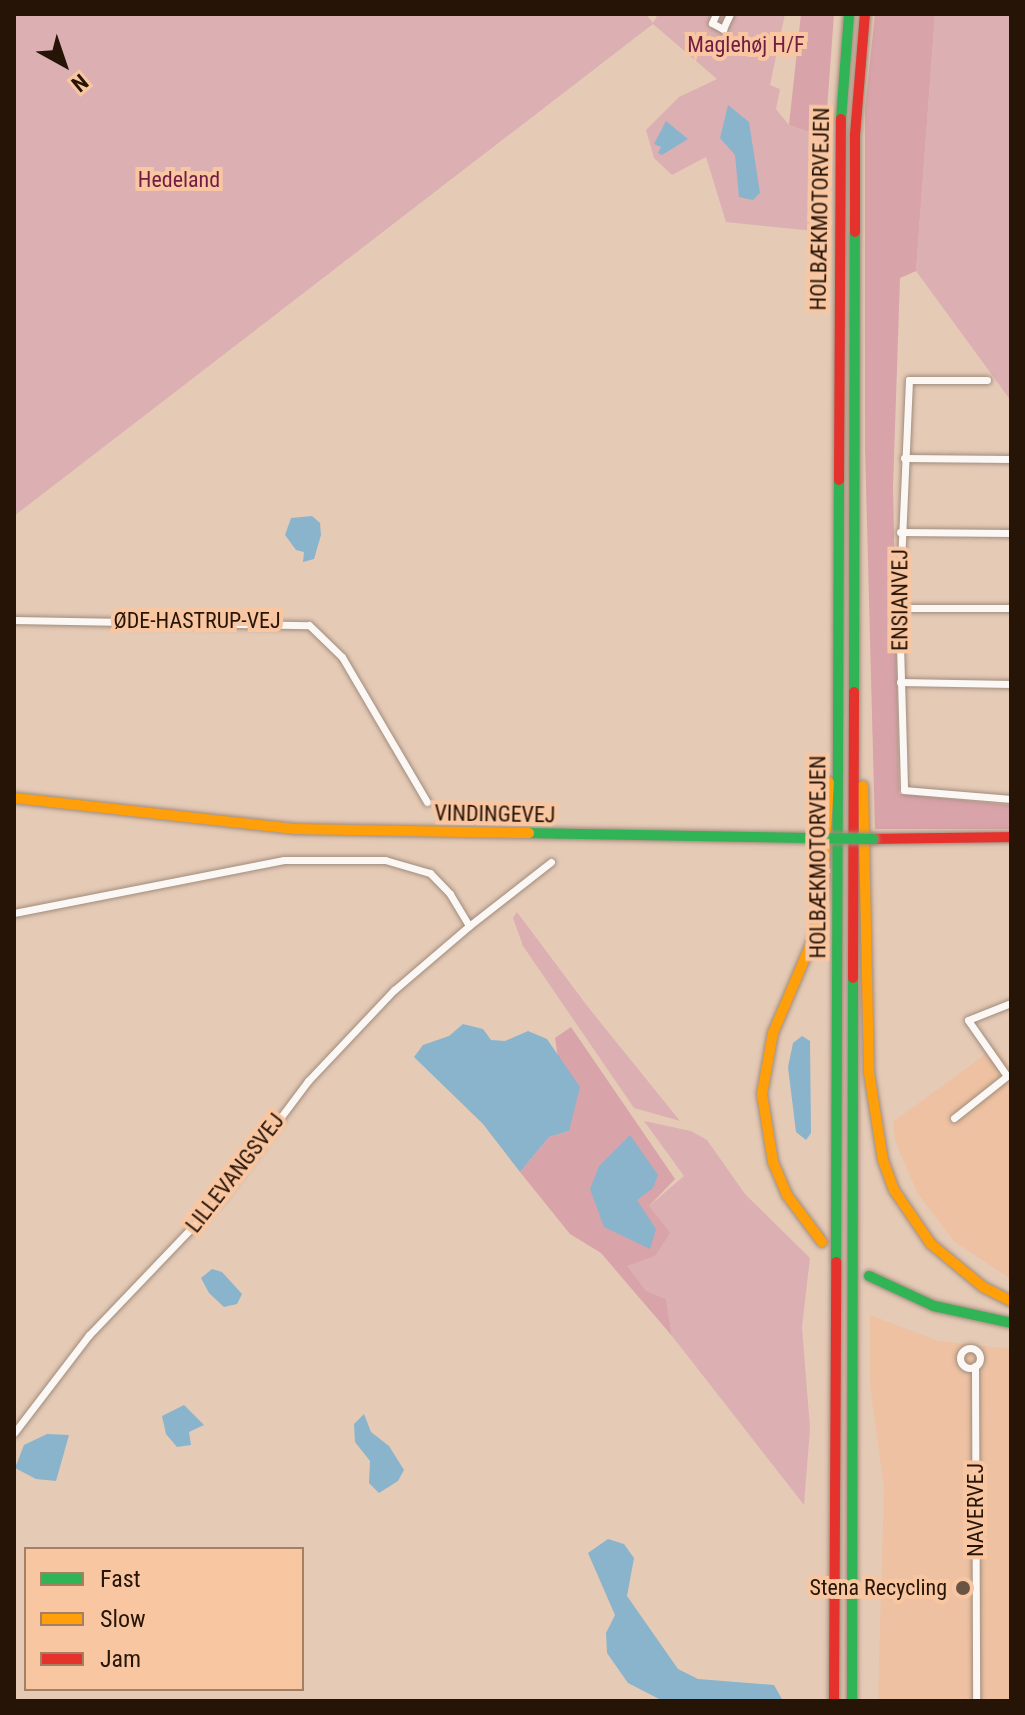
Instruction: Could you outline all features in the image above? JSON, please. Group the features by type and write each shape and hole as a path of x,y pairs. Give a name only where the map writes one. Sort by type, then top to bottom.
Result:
{"main road":[{"name":"HOLBÆKMOTORVEJEN","path":"834,1701 840,131 849,14"},
{"name":"HOLBÆKMOTORVEJEN","path":"852,1701 855,135 865,14"},
{"path":"854,641 861,710 869,1073 883,1160 894,1190 931,1244 983,1287 1011,1301"},
{"path":"822,1242 787,1195 773,1162 762,1094 773,1033 814,937 822,899 838,690"},
{"name":"VINDINGEVEJ","path":"14,791 45,801"},
{"name":"VINDINGEVEJ","path":"14,798 295,829 1011,840"},
{"path":"869,1276 934,1306 1011,1323"}],"street":[{"path":"716,14 712,23 723,29 730,14"},
{"name":"ENSIANVEJ","path":"987,380 909,380 899,608 904,790 1011,799"},
{"path":"904,458 1011,459"},
{"path":"900,532 1011,533"},
{"path":"899,608 1011,608"},
{"name":"ØDE-HASTRUP-VEJ","path":"14,620 309,625 342,657 427,802"},
{"path":"900,682 1011,684"},
{"path":"14,913 284,860 385,860 430,873 450,894 469,926"},
{"name":"LILLEVANGSVEJ","path":"14,1433 89,1335 220,1198 308,1081 394,990 551,862"},
{"path":"954,1118 1007,1076 968,1020 1011,1003"},
{"name":"NAVERVEJ","path":"975,1366 976,1701"}],"shaded area":[{"path":"801,14 834,14 825,137 789,125"},
{"path":"875,14 935,14 916,271 900,278 893,487 899,794 1011,805 1011,829 875,829 865,447 865,108"},
{"path":"571,1027 675,1179 649,1206 670,1233 655,1256 627,1266 646,1291 666,1299 672,1336 601,1253 570,1234 520,1172 549,1137 569,1131 555,1038"},
{"path":"995,1047 1011,1069 1011,1279 955,1242 918,1194 895,1141 893,1122"},
{"path":"870,1315 938,1341 1011,1349 1011,1701 878,1701 884,1488 870,1385"}],"green space":[{"name":"Hedeland","path":"14,14 646,14 653,23 658,14 785,14 770,85 780,89 776,109 789,125 825,137 824,232 726,222 706,157 672,175 654,158 646,130 679,97 717,79 653,24 14,516"},
{"path":"935,14 1011,14 1011,401 916,271"},
{"path":"517,912 588,1007 680,1121 634,1108 523,946 513,918"},
{"path":"644,1121 691,1131 707,1140 745,1194 810,1258 802,1327 810,1428 804,1505 672,1336 666,1299 646,1291 626,1266 655,1256 649,1206 684,1176"}],"water":[{"path":"728,105 749,122 760,193 753,200 739,197 735,155 720,138"},
{"path":"666,121 688,139 662,155 658,153 661,147 654,144"},
{"path":"312,516 320,523 321,535 314,559 303,562 304,552 296,550 285,535 291,518"},
{"path":"463,1024 483,1029 491,1040 505,1041 528,1031 547,1039 580,1087 569,1131 549,1137 520,1172 483,1124 414,1057 423,1045 449,1036"},
{"path":"802,1036 810,1041 811,1133 806,1140 796,1132 788,1067 793,1043"},
{"path":"630,1135 658,1175 653,1188 637,1200 656,1229 650,1249 604,1227 590,1189 599,1166"},
{"path":"212,1269 222,1272 242,1294 237,1304 224,1307 209,1293 201,1278"},
{"path":"184,1405 204,1425 189,1432 191,1445 177,1447 166,1434 162,1416"},
{"path":"364,1414 371,1432 389,1446 404,1470 398,1481 379,1493 369,1483 370,1461 355,1442 354,1424"},
{"path":"47,1434 69,1435 56,1481 36,1479 15,1468 24,1445"},
{"path":"608,1539 624,1544 634,1558 627,1596 678,1669 698,1679 774,1685 783,1701 663,1701 628,1683 607,1653 606,1633 615,1615 588,1553"}],"traffic: fast":[{"path":"841,119 849,14"},
{"path":"854,692 855,232"},
{"path":"836,1262 839,480"},
{"path":"529,833 818,838"},
{"path":"818,838 873,839"},
{"path":"852,1701 853,978"},
{"path":"869,1276 934,1306 1011,1323"}],"traffic: slow":[{"path":"822,1242 787,1195 773,1162 762,1094 773,1033 814,937 822,899 829,782"},
{"path":"863,786 869,1073 883,1160 894,1190 931,1244 983,1287 1011,1301"},
{"path":"14,798 295,829 529,833"}],"traffic: jam":[{"path":"855,232 855,135 865,14"},
{"path":"839,480 841,119"},
{"path":"853,978 854,692"},
{"path":"873,839 1011,837"},
{"path":"834,1701 836,1262"}],"place":[{"name":"Stena Recycling","path":"963,1588"}],"park label":[{"name":"Maglehøj H/F","path":"746,45"}]}
